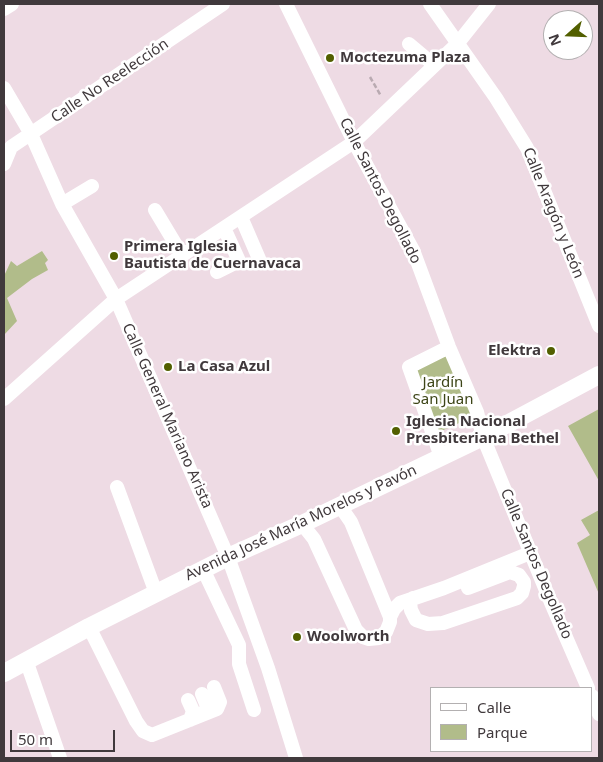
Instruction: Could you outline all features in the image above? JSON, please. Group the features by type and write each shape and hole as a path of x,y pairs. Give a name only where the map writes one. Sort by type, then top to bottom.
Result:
{"main road":[{"name":"Avenida José María Morelos y Pavón","path":"4,673 156,592 228,556 302,524 483,437 599,375"}],"street":[{"path":"4,9 12,4"},
{"name":"Calle No Reelección","path":"4,164 11,147 223,4"},
{"name":"Calle Santos Degollado","path":"286,4 354,142 412,250 449,347 477,412 483,437 588,687"},
{"name":"Calle Aragón y León","path":"430,4 496,98 527,148 599,326"},
{"path":"4,399 116,299 354,142 458,43 485,5"},
{"path":"409,44 434,65"},
{"name":"Calle General Mariano Arista","path":"4,88 31,134 62,204 116,299 228,556 270,667 296,758"},
{"path":"62,204 92,186"},
{"path":"155,210 182,255"},
{"path":"241,217 260,261"},
{"path":"217,272 239,261 224,228"},
{"path":"441,456 409,368 449,347"},
{"path":"117,488 156,592"},
{"path":"340,506 351,522 390,617"},
{"path":"302,524 314,539 359,634 369,639 379,638 388,628 390,617 400,603 444,588 530,553"},
{"path":"203,569 239,646 240,670 254,710"},
{"path":"413,598 410,602 411,610 416,620 428,624 443,623 517,598 522,594 524,582 519,575 510,572 463,590 444,588"},
{"path":"90,627 136,721 143,731 152,735 217,709 220,702 202,694 200,715"},
{"path":"26,660 60,758"},
{"path":"593,699 599,714"}],"path":[{"path":"370,77 383,100"}],"green space":[{"path":"42,251 48,260 45,263 48,270 32,279 7,298 17,321 4,335 4,276 11,261 17,266"},
{"name":"Jardín San Juan","path":"447,355 475,416 439,432 413,372"},
{"path":"599,409 599,481 568,426"},
{"path":"599,510 599,594 577,543 590,535 581,520"}],"place":[{"name":"Moctezuma Plaza","path":"330,58"},
{"name":"Primera Iglesia Bautista de Cuernavaca","path":"114,256"},
{"name":"Elektra","path":"551,351"},
{"name":"La Casa Azul","path":"168,367"},
{"name":"Iglesia Nacional Presbiteriana Bethel","path":"396,431"},
{"name":"Woolworth","path":"297,637"}]}
